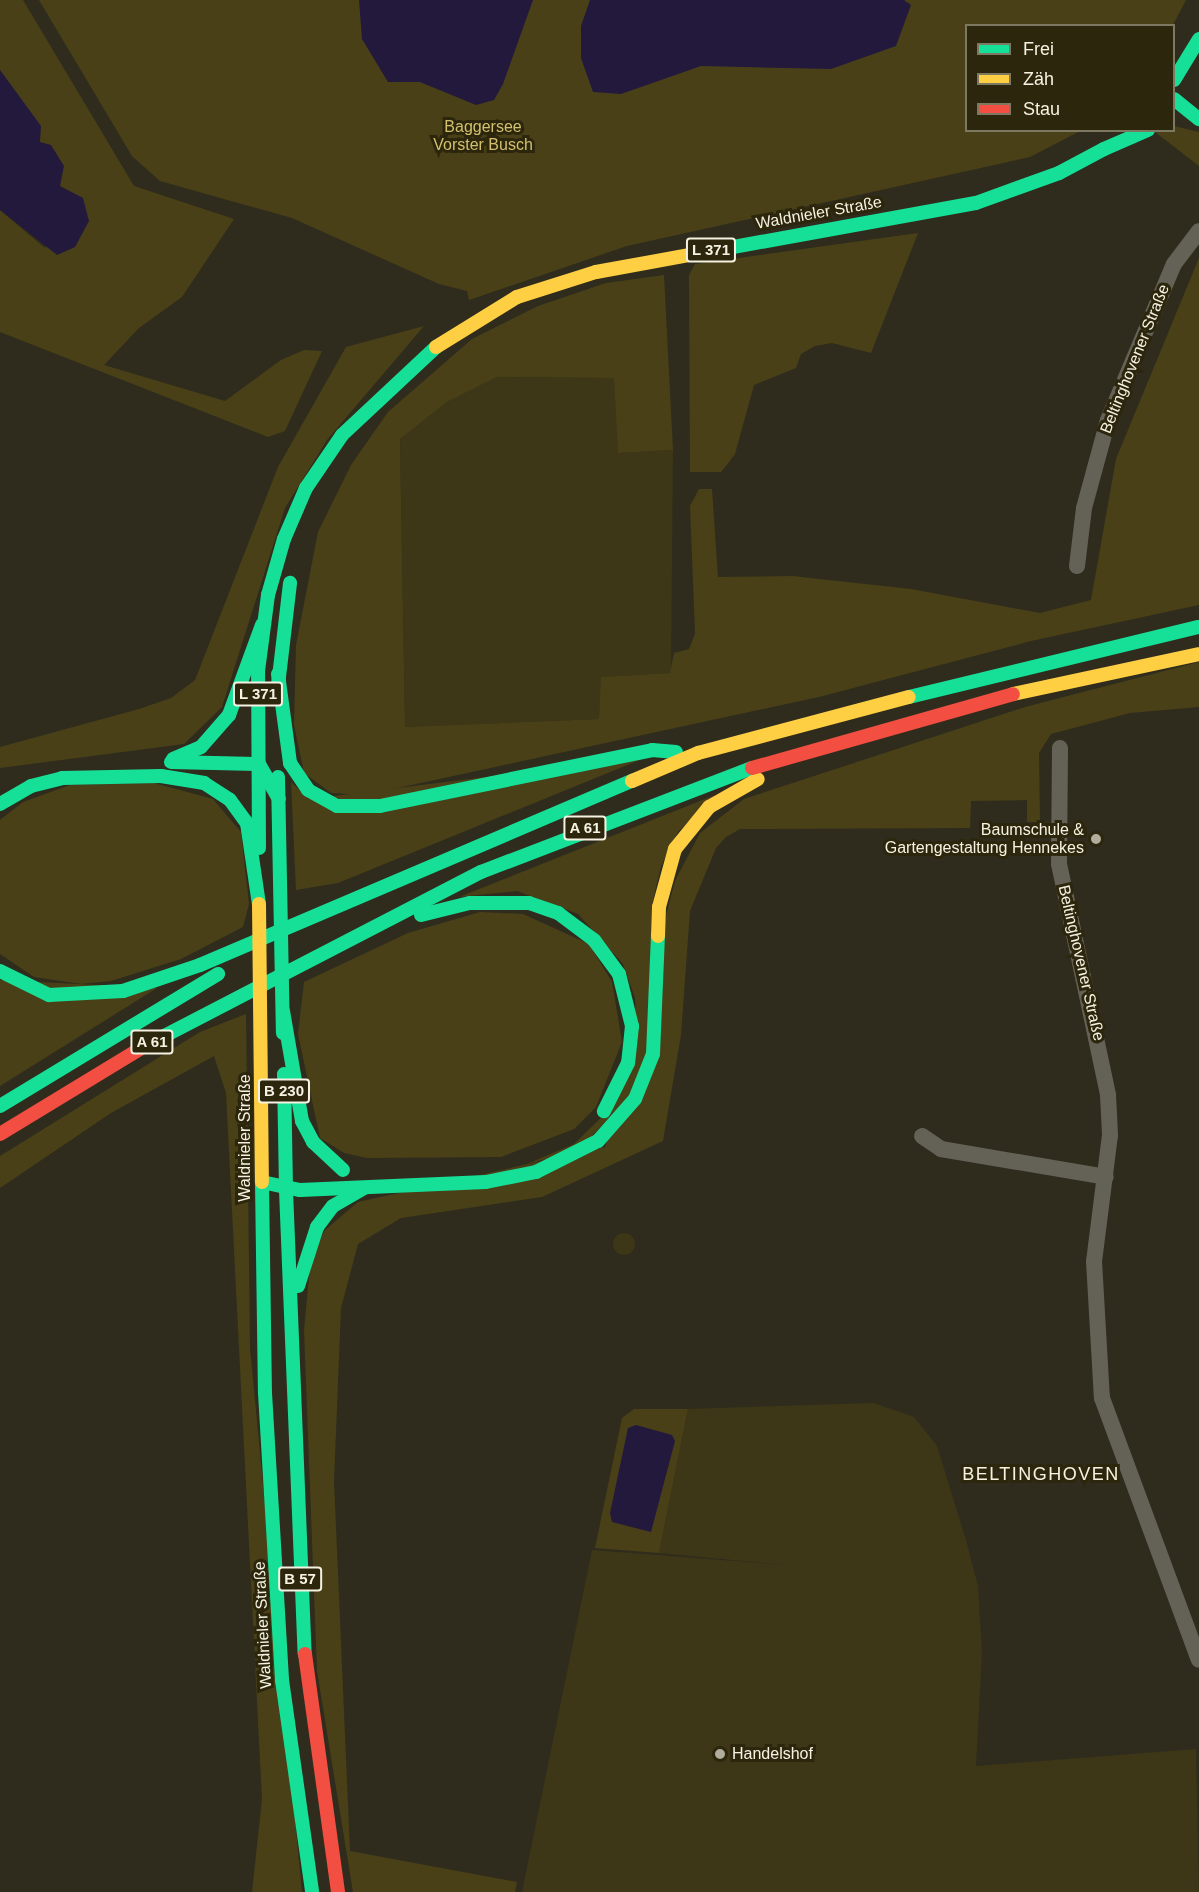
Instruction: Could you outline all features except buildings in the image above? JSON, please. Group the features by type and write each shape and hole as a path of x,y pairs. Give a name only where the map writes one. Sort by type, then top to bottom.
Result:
{"main road":[{"path":"1175,78 1199,39"},
{"path":"1175,81 1199,99"},
{"path":"1175,101 1199,121"},
{"path":"1175,120 1199,121"},
{"name":"Waldnieler Straße","path":"312,1892 282,1680 265,1393 258,904 262,625 298,504 342,435 366,411 438,344 517,297 596,272 976,203 1050,177 1104,149 1123,132"},
{"path":"1104,149 1143,132"},
{"name":"Waldnieler Straße","path":"300,544 330,474 366,411"},
{"name":"L 371","path":"282,958 278,674 295,563"},
{"path":"161,762 192,753 216,734 229,715 262,625"},
{"name":"A 61","path":"0,1106 333,908 698,753 1061,656 1199,627"},
{"name":"A 61","path":"0,1134 81,1081 309,957 481,872 590,826 702,782 872,730 1199,654"},
{"path":"278,674 294,772 317,796 347,808 380,806 652,750 698,753"},
{"path":"262,1182 286,1190 477,1183 536,1172 566,1161 619,1122 644,1082 652,1054 660,899 667,870 688,828 735,790 872,730"},
{"path":"11,778 65,765 161,762 259,764 279,799"},
{"path":"0,804 31,786 62,778 161,776 204,783 230,800 247,824 258,888"},
{"path":"309,957 422,915 505,901 558,913 582,928 619,974 632,1026 628,1063 612,1099 586,1130 549,1153 508,1164 410,1169"},
{"path":"0,971 49,995 123,991 200,965 333,908"},
{"name":"B 230","path":"282,958 285,1171"},
{"path":"262,1182 285,1171 348,1169 313,1142 302,1121 283,1011"},
{"name":"B 57","path":"285,1171 289,1355 306,1683 338,1892"},
{"path":"289,1355 300,1270 310,1243 333,1206 370,1186"}],"street":[{"name":"Beltinghovener Straße","path":"1077,566 1084,508 1108,420 1174,264 1199,231"},
{"name":"Beltinghovener Straße","path":"1060,748 1059,864 1108,1095 1106,1177 1094,1261 1102,1398 1197,1654"},
{"path":"922,1136 940,1149 1106,1177"}],"shaded area":[{"path":"359,0 533,0 503,84 494,100 476,105 420,82 388,82 362,39"},
{"path":"590,0 904,0 911,5 896,46 831,69 701,66 621,94 593,92 581,58 581,26"},
{"path":"0,70 41,126 40,142 51,145 64,166 60,186 83,198 89,221 75,247 57,255 0,210"},
{"path":"497,377 615,378 618,453 673,450 671,673 602,677 599,719 405,727 400,439 447,402"},
{"path":"624,1233 632,1236 635,1244 632,1252 624,1255 616,1252 613,1244 616,1236"},
{"path":"874,1403 914,1417 937,1446 966,1540 978,1586 982,1652 976,1766 1196,1749 1199,1892 522,1892 592,1550 785,1565 659,1553 688,1409"},
{"path":"636,1425 672,1435 675,1441 651,1532 612,1522 610,1513 628,1428"}],"green space":[{"path":"0,0 23,0 134,186 234,219 182,297 139,328 104,365 225,401 281,360 304,350 322,351 285,431 268,437 0,332 0,210 45,248 75,199 60,186 40,142 40,126 0,70"},
{"name":"Baggersee Vorster Busch","path":"39,0 1186,0 1174,24 965,24 965,132 1078,132 1030,157 627,246 469,300 467,291 439,284 292,218 160,181 132,156"},
{"path":"1175,126 1199,132 1199,166 1155,132 1175,132"},
{"path":"918,233 871,353 832,343 815,346 801,354 796,368 754,385 735,454 721,472 690,472 689,275 695,264"},
{"path":"1199,258 1199,605 1031,641 819,697 365,795 331,793 304,773 294,725 296,645 318,532 351,465 388,412 472,339 538,306 606,283 664,275 673,450 618,453 614,378 497,377 447,402 400,439 405,727 599,719 601,677 670,673 674,653 689,649 695,634 690,506 699,489 712,489 718,577 792,576 911,589 1040,613 1091,600 1116,459"},
{"path":"424,326 327,440 285,508 222,707 184,744 0,768 0,747 139,709 171,698 195,680 278,467 346,347"},
{"path":"1199,662 1199,707 1130,713 1051,734 1039,753 1040,822 1027,822 1027,800 971,801 970,828 740,829 726,837 716,848 690,911 681,1035 663,1141 542,1197 401,1218 358,1244 341,1308 334,1481 350,1851 517,1882 515,1892 353,1892 317,1671 304,1330 310,1267 324,1231 358,1202 605,1147 675,881 700,833 744,799 1025,707"},
{"path":"647,757 338,883 296,890 291,782 309,799"},
{"path":"154,783 213,799 241,832 249,904 243,927 181,959 111,981 81,984 34,977 0,954 0,820 23,802 70,785"},
{"path":"715,795 678,832 661,866 652,905 648,1038 627,1099 586,1142 561,1155 527,1164 574,1144 614,1105 637,1045 635,998 623,964 578,914 517,891 459,897"},
{"path":"480,912 523,914 589,944 612,982 622,1042 596,1107 574,1129 501,1157 367,1158 344,1153 320,1138 298,1034 304,982 408,933"},
{"path":"0,980 157,988 0,1086"},
{"path":"246,1014 250,1348 302,1892 252,1892 262,1799 226,1093 214,1056 111,1113 0,1188 0,1156 200,1032"},
{"path":"634,1409 688,1409 659,1553 595,1548 622,1418"}],"traffic: fast":[{"path":"1175,78 1199,39"},
{"path":"1175,100 1199,119"},
{"path":"1104,149 1143,132"},
{"path":"706,252 976,203 1059,173 1104,149"},
{"path":"259,848 258,671 268,595 284,539 306,488 342,435 436,347"},
{"path":"277,694 290,583"},
{"path":"173,759 201,747 229,715 262,625"},
{"path":"909,697 1199,627"},
{"path":"278,674 290,763 308,790 337,806 380,806 652,750 676,752"},
{"path":"171,762 259,764 279,799"},
{"path":"143,1047 481,872 752,768"},
{"path":"0,804 31,786 62,778 161,776 204,783 230,800 247,823 259,904"},
{"path":"278,777 283,1033"},
{"path":"0,971 49,995 123,991 200,965 632,781"},
{"path":"421,915 470,903 529,903 558,913 594,940 619,974 632,1026 628,1063 604,1111"},
{"path":"262,1182 300,1190 486,1182 536,1172 598,1141 635,1099 653,1054 658,936"},
{"path":"0,1106 218,974"},
{"path":"283,1011 302,1121 313,1142 343,1170"},
{"path":"284,1074 286,1190"},
{"path":"262,1182 265,1393 282,1680 312,1892"},
{"path":"298,1286 317,1227 333,1206 364,1188"},
{"path":"286,1190 305,1654"}],"traffic: slow":[{"path":"436,347 517,297 596,272 706,252"},
{"path":"1013,694 1199,654"},
{"path":"632,781 698,753 909,697"},
{"path":"658,936 659,907 675,849 709,807 758,779"},
{"path":"259,904 262,1182"}],"traffic: jam":[{"path":"752,768 1013,694"},
{"path":"0,1134 143,1047"},
{"path":"305,1654 338,1892"}],"place":[{"name":"Baumschule & Gartengestaltung Hennekes","path":"1096,839"},
{"name":"Handelshof","path":"720,1754"}],"district":[{"name":"BELTINGHOVEN","path":"1041,1474"}]}
